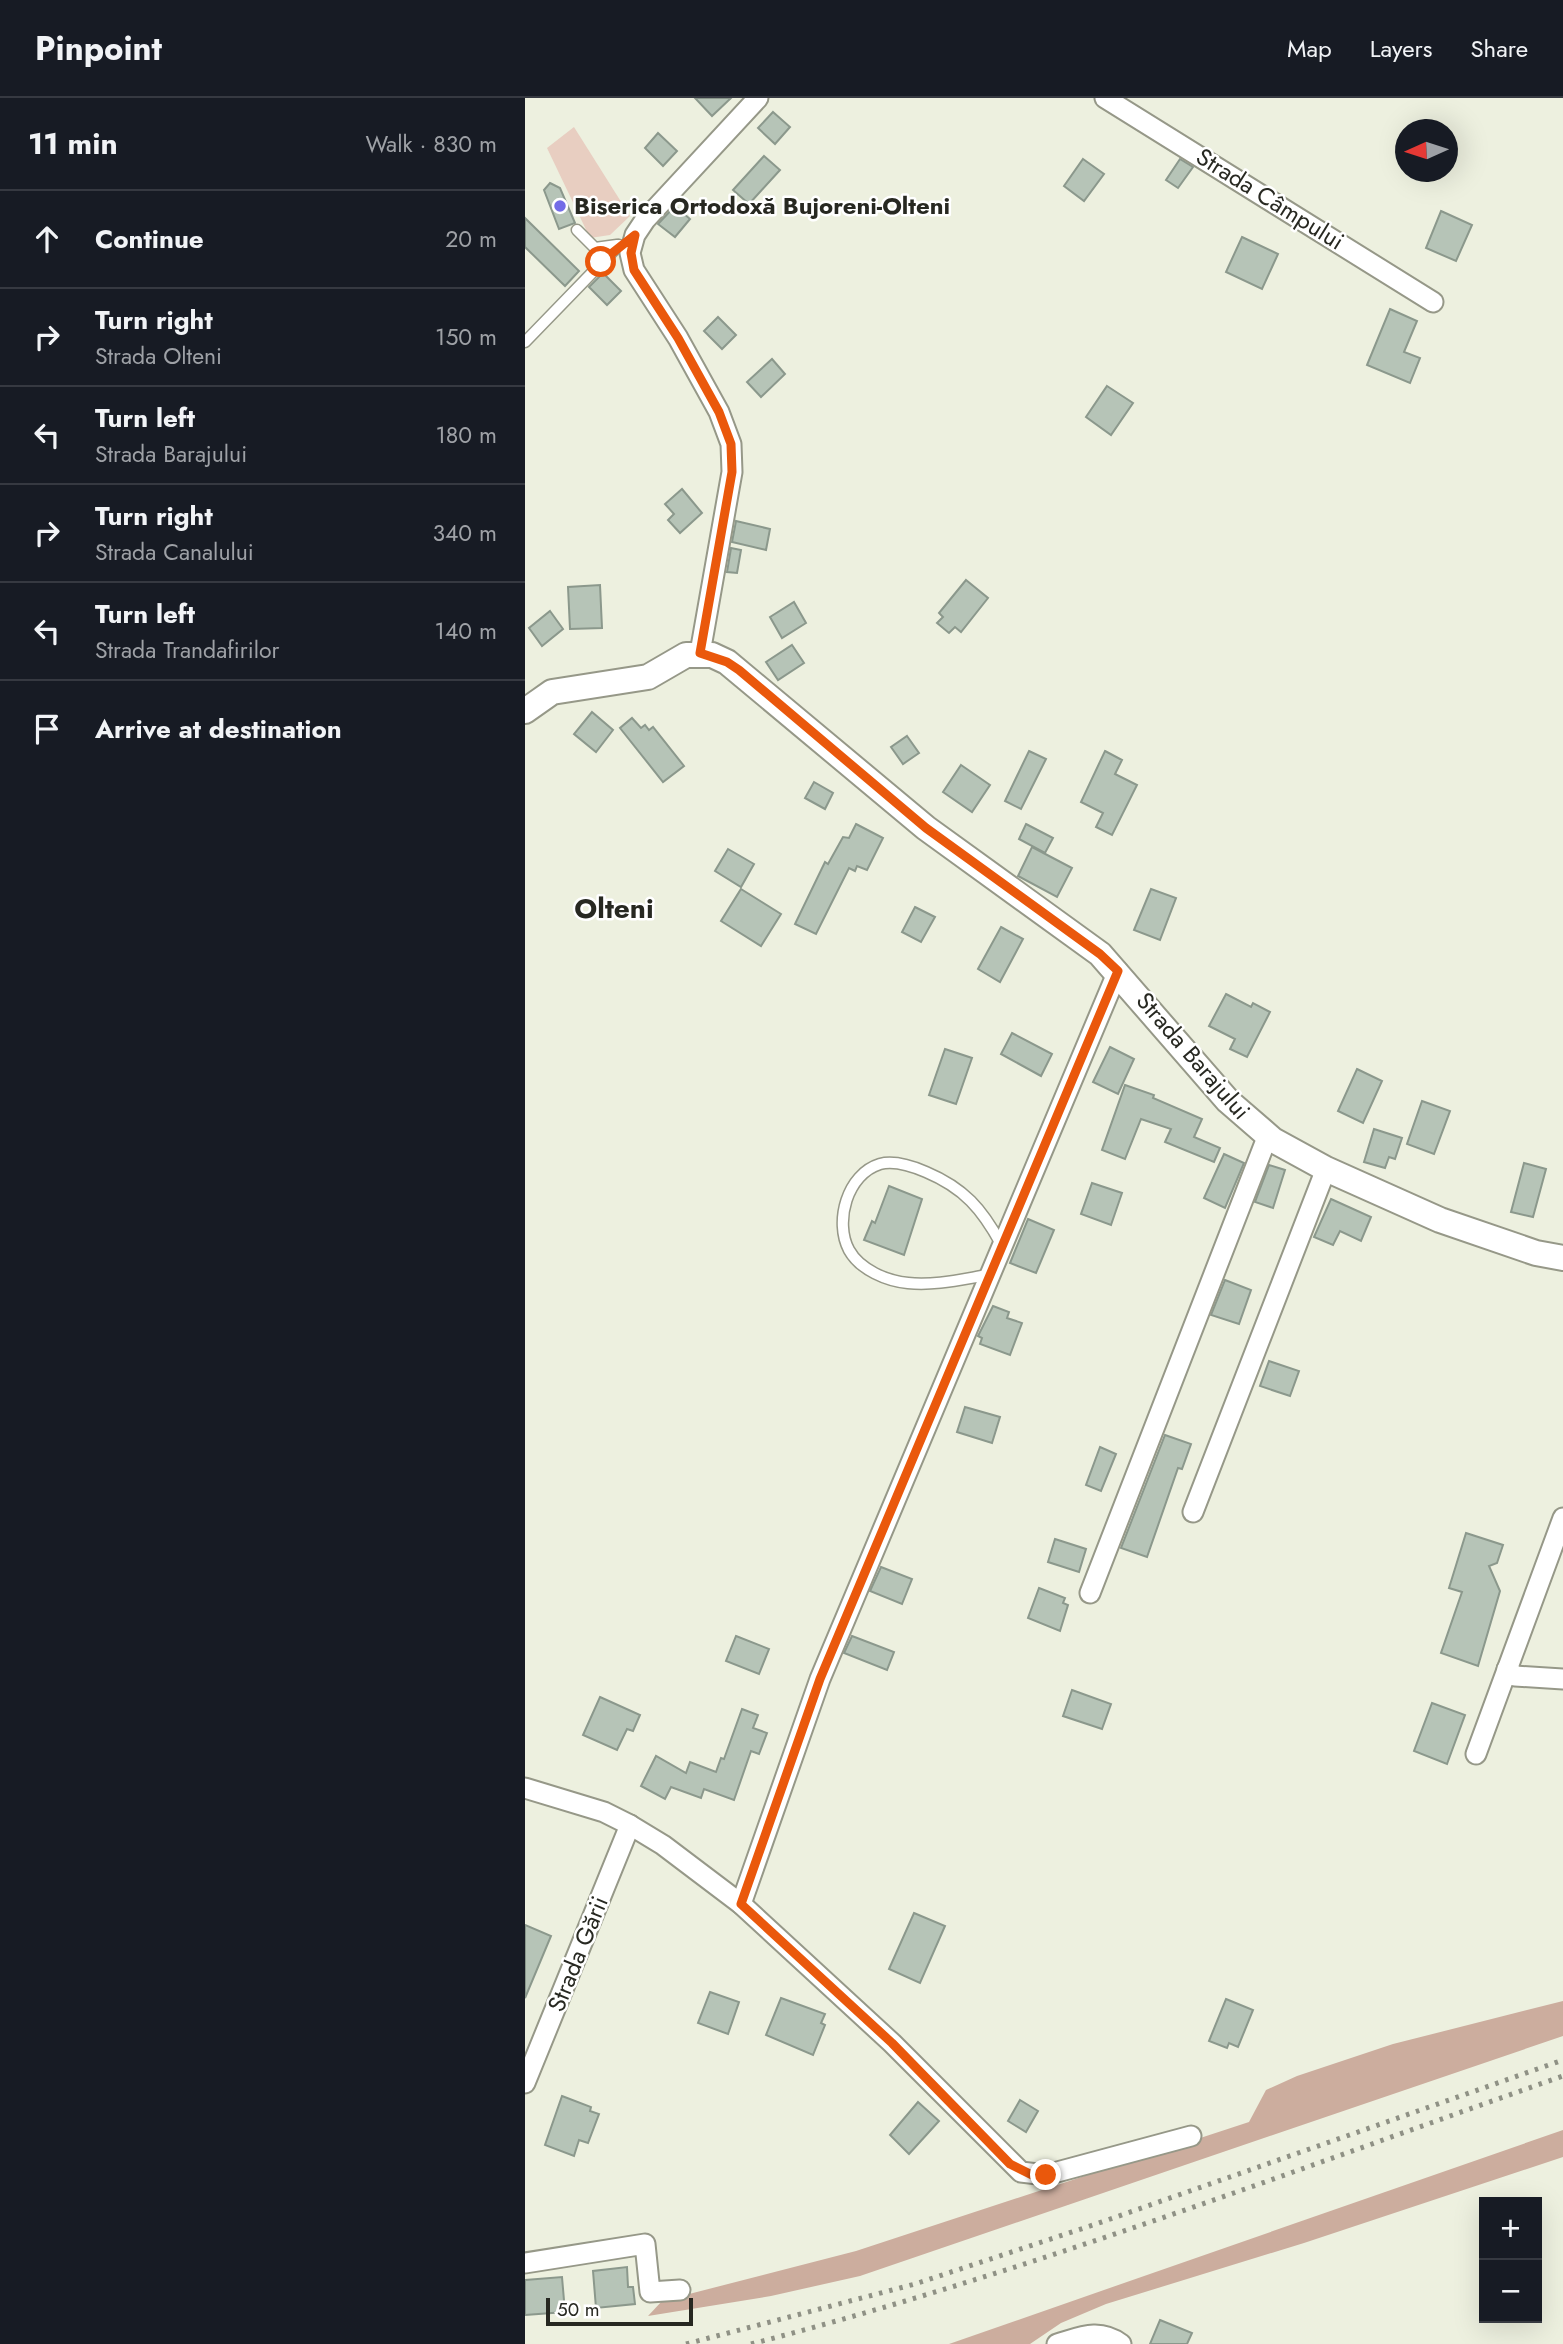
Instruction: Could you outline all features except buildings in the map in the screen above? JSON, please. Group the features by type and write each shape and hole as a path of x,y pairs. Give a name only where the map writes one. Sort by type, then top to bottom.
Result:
{"street":[{"path":"525,711 552,692 648,677 686,654 700,653 732,472 731,444 719,412 678,338 634,270 627,240 758,98"},
{"name":"Strada Câmpului","path":"1105,98 1433,302"},
{"name":"Strada Barajului","path":"700,653 727,662 739,670 926,828 1100,954 1118,971 1249,1122 1326,1169 1440,1220 1536,1253 1563,1258"},
{"path":"741,1904 820,1679 1118,971"},
{"path":"1090,1593 1268,1135"},
{"path":"1193,1512 1326,1169"},
{"path":"1476,1754 1563,1518"},
{"path":"1507,1669 1515,1676 1563,1679"},
{"path":"525,1788 604,1812 630,1825 663,1844 741,1904 892,2043 1020,2172 1046,2175 1191,2136"},
{"name":"Strada Gării","path":"525,2083 630,1825"},
{"path":"525,2263 645,2244 650,2292 680,2290"},
{"path":"1057,2344 1093,2334 1109,2335 1121,2344"}],"lane":[{"path":"577,230 595,248 627,240"},
{"path":"525,342 627,240"},
{"path":"988,1275 910,1283 886,1279 860,1264 848,1249 843,1209 849,1191 862,1175 878,1164 910,1165 962,1190 987,1219 1001,1244"}],"shaded area":[{"path":"574,127 630,216 610,235 590,238 547,148"},
{"path":"1563,2001 1563,2036 860,2276 771,2296 648,2316 662,2301 856,2251 1249,2122 1266,2090 1297,2076 1393,2044"},
{"path":"1563,2130 1563,2157 1304,2243 1106,2304 1061,2323 1030,2344 949,2344"}],"railway":[{"path":"686,2344 915,2284 1096,2224 1563,2060"},
{"path":"751,2344 854,2316 1059,2253 1563,2076"}],"place":[{"name":"Biserica Ortodoxă Bujoreni-Olteni","path":"560,206"}],"district":[{"name":"Olteni","path":"614,908"}],"route":[{"path":"601,262 619,245 635,235 631,253 634,270 678,338 719,412 731,444 732,472 700,653 712,655 739,670 926,828 1100,954 1118,971 911,1457 820,1679 741,1904 892,2043 1010,2164 1020,2172 1046,2175"}]}
